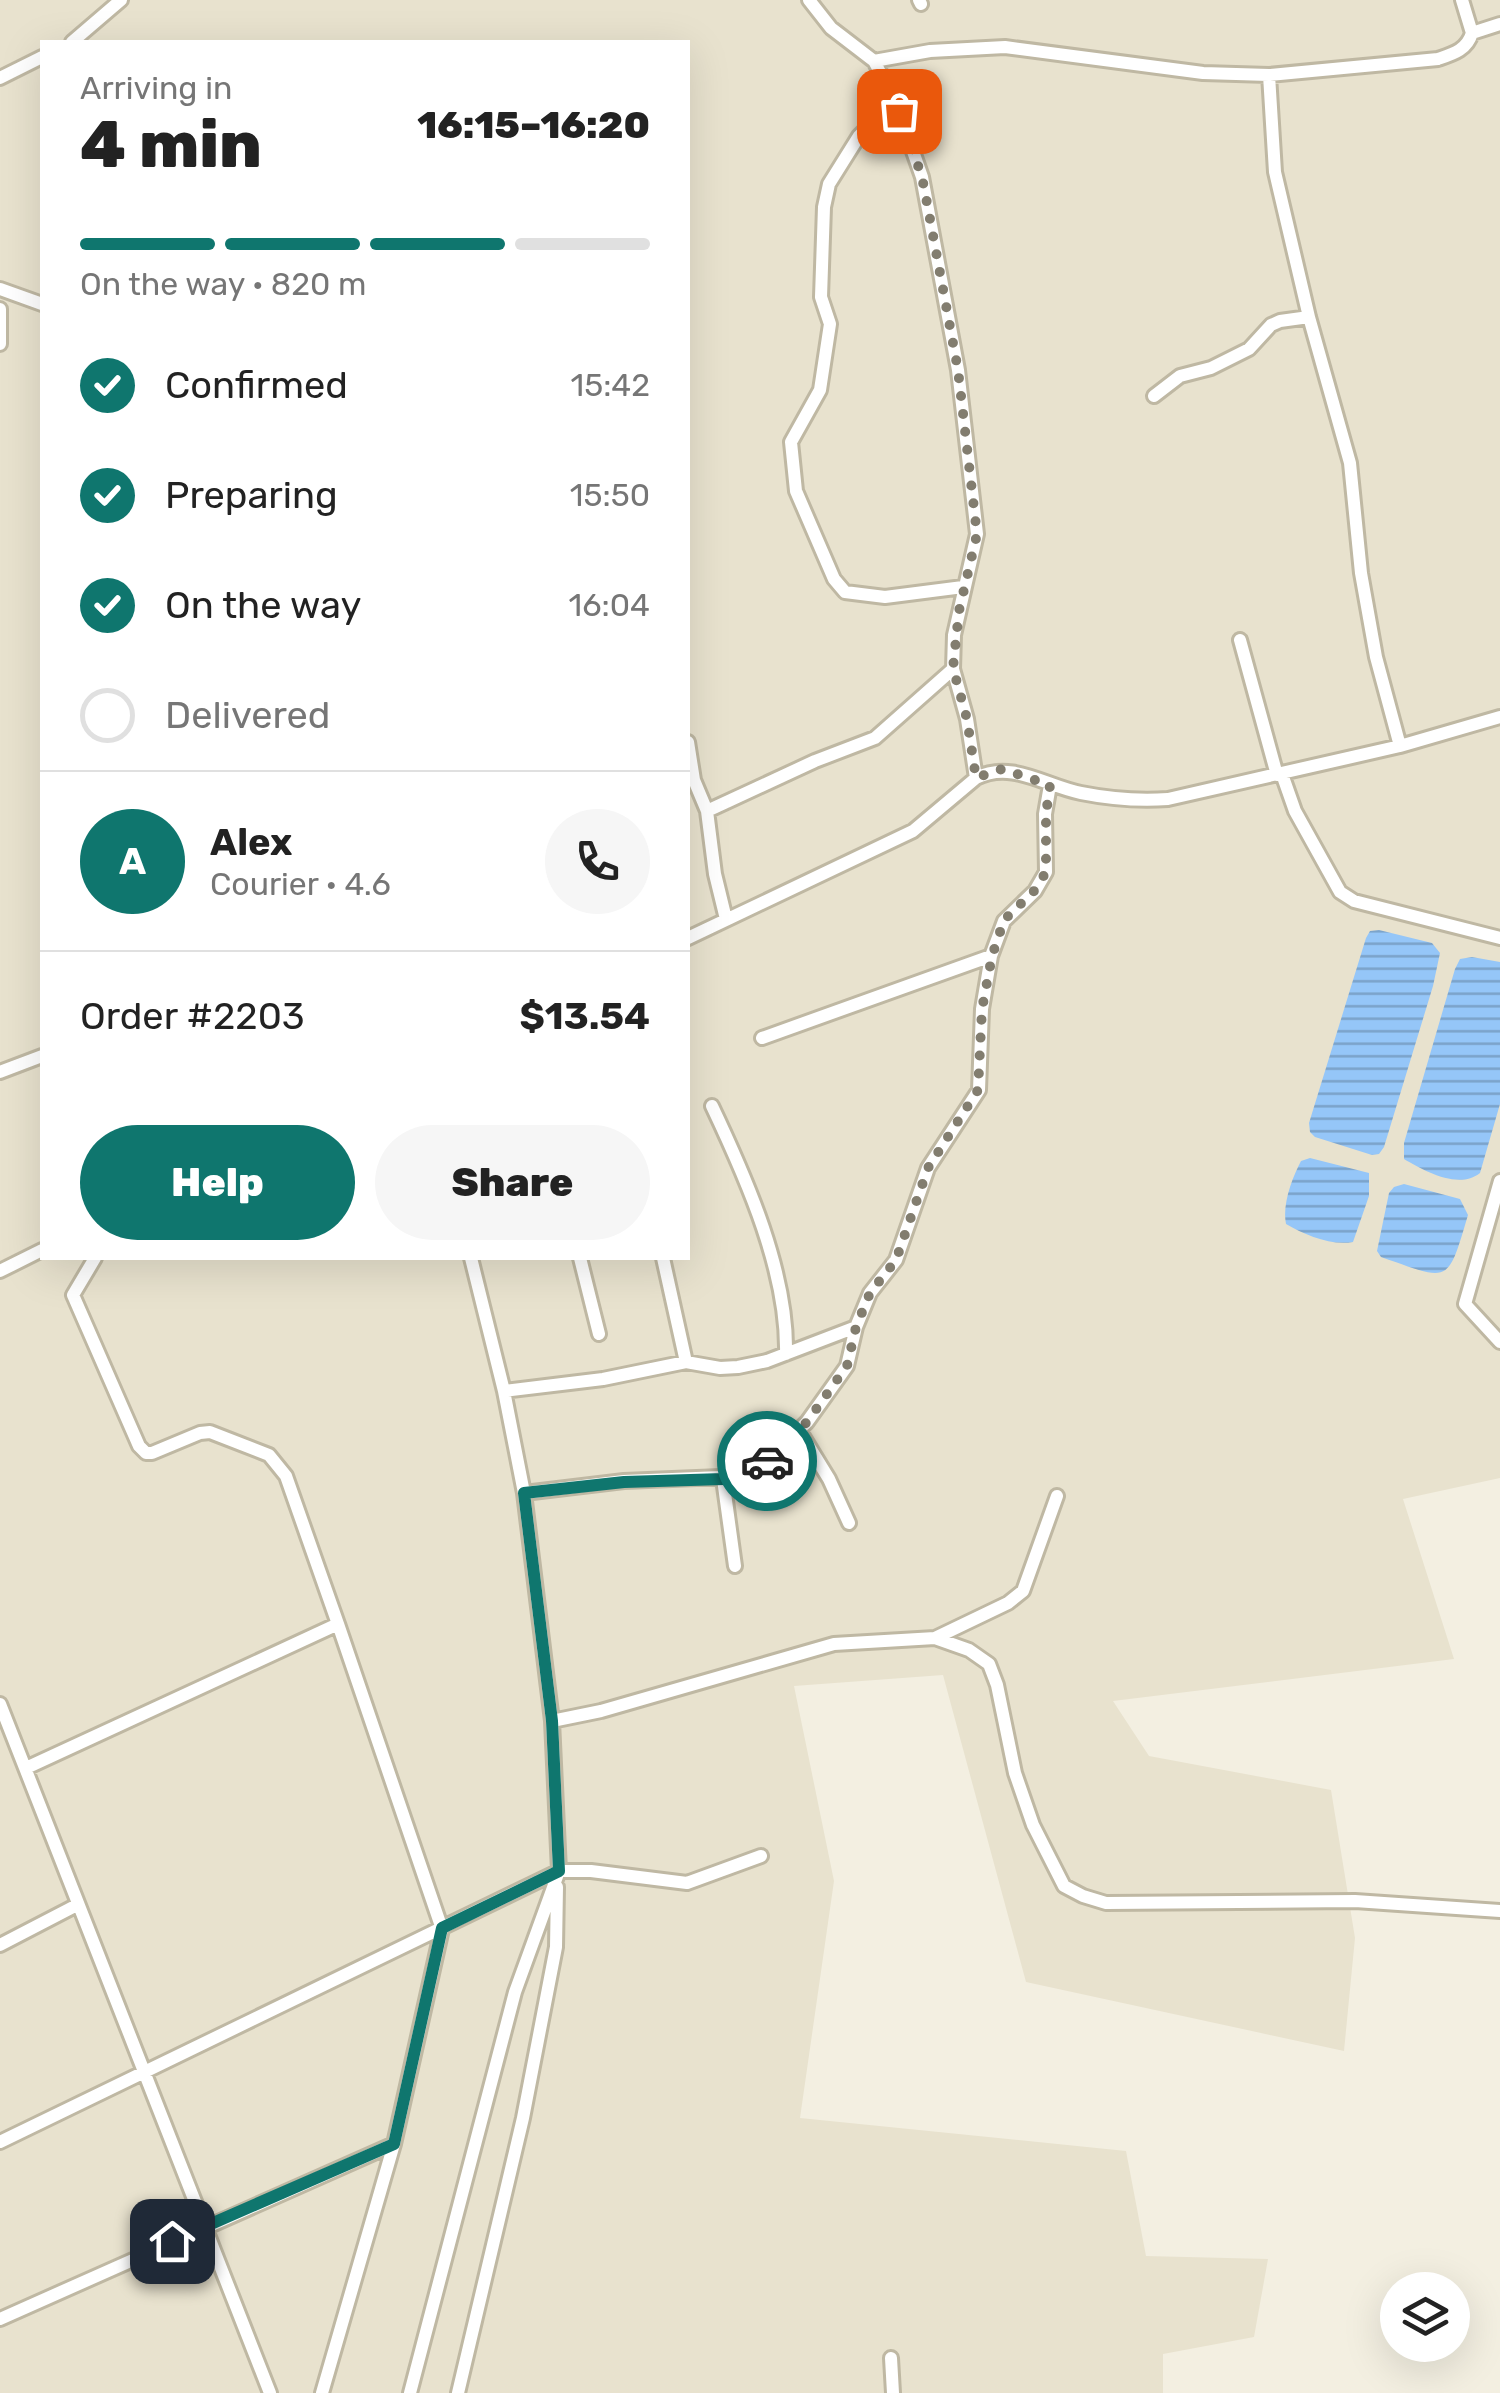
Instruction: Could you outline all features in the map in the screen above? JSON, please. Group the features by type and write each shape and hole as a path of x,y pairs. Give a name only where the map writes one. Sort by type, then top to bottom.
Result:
{"street":[{"path":"74,40 121,0"},
{"path":"809,0 831,28 874,61 895,100 922,177 958,370 977,534 954,635 953,668 967,719 976,778"},
{"path":"874,61 930,51 1004,47 1203,72 1269,76 1438,59 1458,52 1470,40 1472,33 1462,0"},
{"path":"1472,33 1500,24"},
{"path":"0,78 40,58"},
{"path":"1269,76 1275,172 1309,317 1350,463 1361,573 1376,657 1400,746"},
{"path":"895,100 858,136 829,184 824,208 821,298 830,324 820,390 791,442 794,478 813,534 834,579 845,592 885,597 963,587"},
{"path":"0,289 40,303"},
{"path":"0,309 0,344"},
{"path":"1154,396 1180,376 1211,368 1249,349 1271,325 1309,317"},
{"path":"1240,640 1294,811 1340,892 1354,901 1500,938"},
{"path":"707,811 874,738 953,668"},
{"path":"690,937 913,830 976,778 1002,769 1050,785 1131,801 1168,799 1400,746 1500,717"},
{"path":"690,755 694,780 707,811 714,874 726,919"},
{"path":"524,1493 624,1482 744,1476 760,1468 828,1396 847,1366 856,1327 870,1293 896,1260 928,1168 978,1090 982,1009 992,956 1004,920 1035,890 1046,872 1050,785"},
{"path":"762,1038 992,956"},
{"path":"0,1072 40,1057"},
{"path":"712,1106 738,1162 770,1254 787,1318 786,1354"},
{"path":"1500,1181 1465,1304 1500,1342"},
{"path":"0,1270 40,1251"},
{"path":"94,1260 73,1295 139,1446 152,1453 200,1432 210,1432 270,1455 286,1476 442,1928 394,2144 322,2393"},
{"path":"458,2393 523,2118 556,1947 558,1876 552,1721 524,1493 471,1260"},
{"path":"581,1260 600,1334"},
{"path":"663,1260 686,1362"},
{"path":"504,1391 604,1379 686,1362 720,1368 767,1361 856,1327"},
{"path":"798,1430 829,1479 848,1523"},
{"path":"724,1479 735,1566"},
{"path":"552,1721 601,1711 834,1644 935,1638 1008,1603 1023,1591 1057,1496"},
{"path":"26,1768 338,1624"},
{"path":"935,1638 969,1650 989,1664 997,1685 1014,1773 1033,1825 1064,1886 1083,1896 1106,1903 1355,1900 1500,1911"},
{"path":"0,1704 270,2393"},
{"path":"0,2142 558,1876 591,1871 687,1883 761,1856"},
{"path":"410,2393 515,1992 558,1876"},
{"path":"0,1946 77,1904"},
{"path":"0,2319 394,2144"},
{"path":"891,2358 893,2393"}],"shaded area":[{"path":"0,0 1500,0 1500,1478 1403,1499 1454,1659 1113,1701 1149,1756 1331,1790 1355,1938 1344,2051 1026,1982 943,1675 794,1686 834,1881 800,2118 1126,2151 1146,2256 1268,2259 1254,2337 1163,2354 1163,2393 0,2393"}],"water":[{"path":"1370,931 1432,943 1440,953 1384,1147 1379,1154 1372,1155 1315,1137 1309,1123 1366,938"},
{"path":"1460,959 1500,962 1500,1104 1480,1173 1462,1180 1431,1173 1404,1159 1404,1143 1455,969"},
{"path":"1310,1158 1369,1173 1369,1196 1353,1242 1318,1239 1286,1224 1291,1183 1301,1161"},
{"path":"1404,1184 1460,1199 1468,1215 1455,1255 1442,1272 1421,1271 1381,1257 1377,1251 1389,1193"}],"way so far":[{"path":"767,1461 807,1422 847,1366 856,1327 870,1293 896,1260 928,1168 978,1090 978,1046 992,956 1004,920 1035,890 1046,872 1050,785 1002,769 976,778 967,719 953,668 954,635 977,534 958,370 922,177 899,111"}],"route":[{"path":"172,2241 394,2144 442,1928 559,1871 552,1721 524,1493 624,1482 724,1479 744,1476 767,1461"}]}
